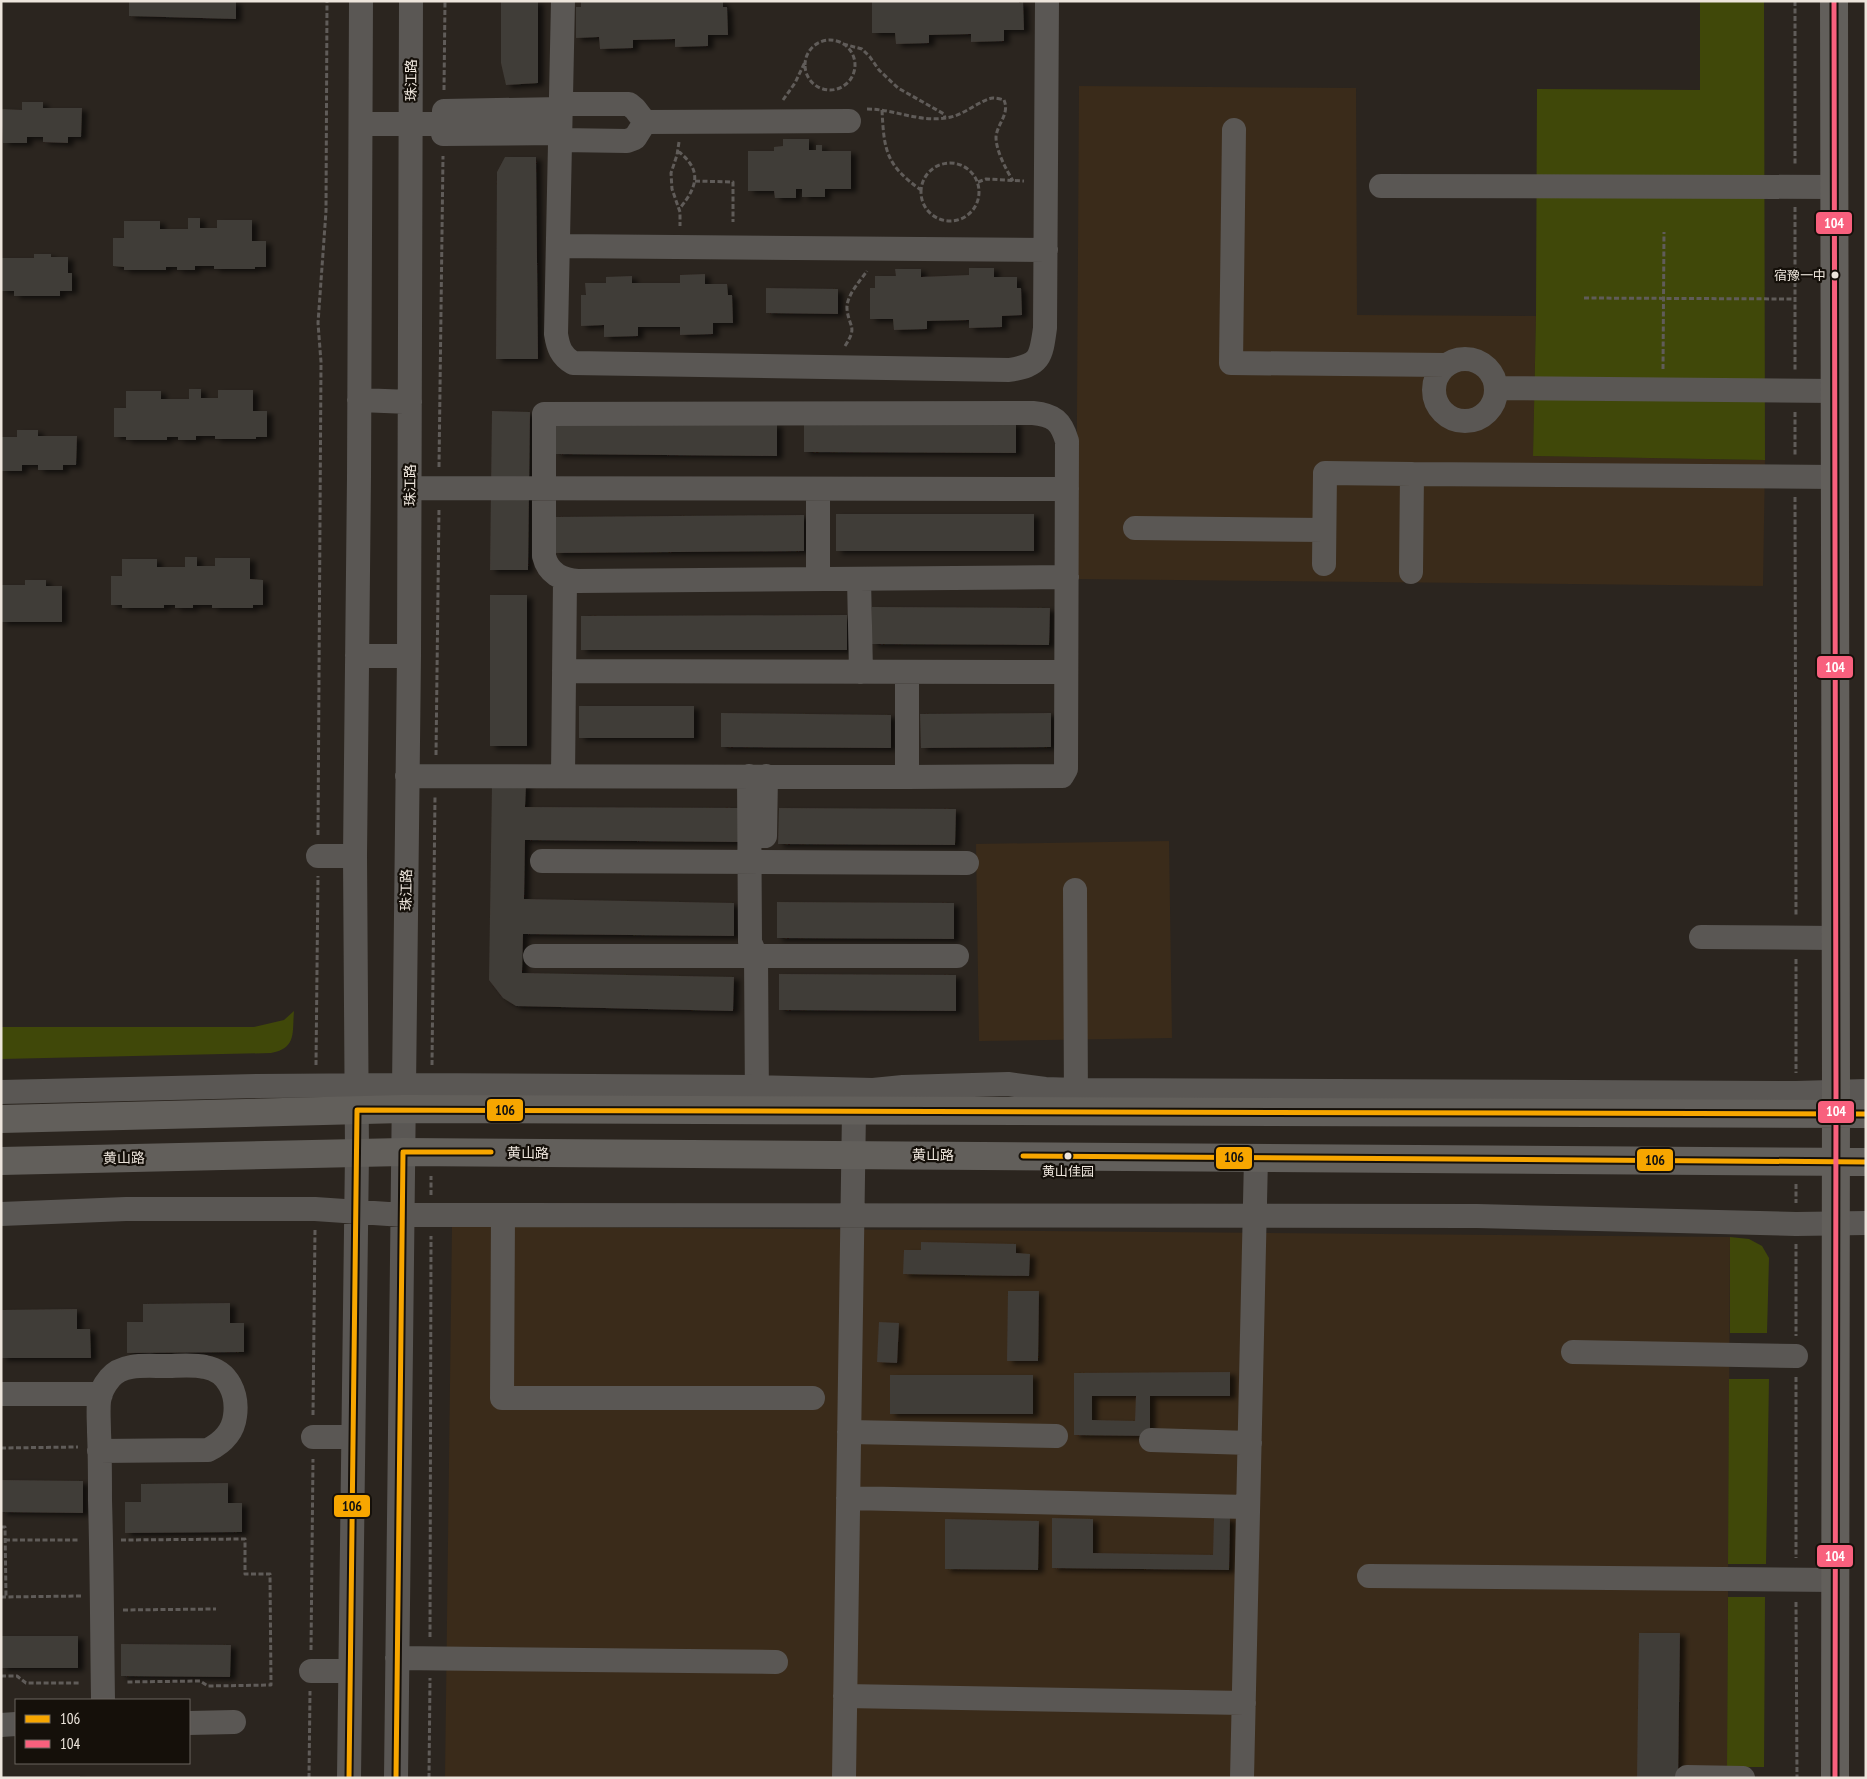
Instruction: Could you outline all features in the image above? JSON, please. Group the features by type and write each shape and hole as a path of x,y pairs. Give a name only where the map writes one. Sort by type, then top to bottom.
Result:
{"main road":[{"path":"1834,1 1835,1778"},
{"path":"1,1119 357,1098 403,1097 757,1099 854,1111 1076,1101 1836,1103 1866,1114"},
{"name":"黄山路","path":"1,1161 431,1152 1866,1162"}],"street":[{"path":"348,1778 357,1153 355,856 361,1"},
{"name":"珠江路","path":"396,1778 409,656 411,1"},
{"path":"563,1 556,334 558,347 564,358 572,363 1009,370 1026,367 1036,360 1042,349 1045,328 1047,1"},
{"path":"361,124 444,123 561,106 630,104 644,122"},
{"path":"444,123 561,136 628,141 635,138 644,122"},
{"path":"644,122 849,122"},
{"path":"1234,130 1232,363 1446,365"},
{"path":"1381,186 1835,187"},
{"path":"558,246 1046,250"},
{"path":"1454,360 1473,360 1489,370 1496,388 1495,399 1482,416 1462,421 1452,418 1436,403 1434,393 1435,382 1439,372 1446,365 1454,360"},
{"path":"1496,388 1835,391"},
{"path":"359,400 410,402"},
{"path":"407,776 907,778 1062,776 1066,769 1067,577 1067,441 1064,429 1056,420 1046,414 544,414 544,556 547,566 564,580 578,582 1067,577"},
{"path":"1324,564 1325,472 1835,477"},
{"path":"1411,572 1412,474"},
{"path":"410,488 1067,489"},
{"path":"818,489 818,579"},
{"path":"1135,528 1324,530"},
{"path":"859,579 861,672"},
{"path":"563,776 564,580"},
{"path":"357,656 409,656"},
{"path":"564,671 1066,672"},
{"path":"907,672 907,778"},
{"path":"757,776 757,862 763,940 756,956 757,1099"},
{"path":"318,856 355,856"},
{"path":"542,861 967,863"},
{"path":"1075,890 1076,1101"},
{"path":"1701,937 1836,938"},
{"path":"535,956 957,956"},
{"path":"403,1097 432,1085 757,1099 903,1086 1008,1084 1045,1089 1076,1101 1796,1093 1836,1103 1866,1091"},
{"path":"1,1092 316,1086 357,1098"},
{"path":"844,1778 854,1111"},
{"path":"1242,1778 1256,1158"},
{"path":"1,1214 126,1210 315,1209 403,1215 1477,1216 1866,1224"},
{"path":"503,1215 502,1398 813,1398"},
{"path":"1573,1352 1796,1356"},
{"path":"100,1449 208,1450 219,1444 229,1433 235,1420 235,1396 230,1383 222,1376 205,1367 138,1366 124,1369 111,1376 101,1394 99,1401 103,1691"},
{"path":"1,1394 101,1394"},
{"path":"849,1432 1056,1436"},
{"path":"313,1437 353,1437"},
{"path":"1151,1440 1250,1443"},
{"path":"848,1498 1248,1507"},
{"path":"1369,1576 1836,1580"},
{"path":"397,1658 776,1662"},
{"path":"311,1671 350,1671"},
{"path":"845,1696 1244,1703"},
{"path":"190,1722 234,1722"},
{"path":"1,1724 15,1724"},
{"path":"1687,1777 1744,1778"}],"path":[{"path":"316,1086 321,362 318,323 326,211 327,1"},
{"path":"432,1085 445,1"},
{"path":"1795,1 1796,1093"},
{"path":"762,122 783,101 795,83 808,52 820,42 828,40 862,49 879,70 898,88 944,114 945,118"},
{"path":"805,60 805,68 813,83 828,90 836,89 850,80 854,72 855,63 853,56 843,44"},
{"path":"849,122 854,114 862,109 882,110 913,117 945,118 968,111 993,98 1004,100 1006,105 1004,118 996,137 1000,153 1013,181"},
{"path":"882,110 884,143 888,155 907,180 921,190"},
{"path":"676,122 678,151 671,173 672,189 680,208 679,247"},
{"path":"678,151 687,158 694,168 695,181 694,188 680,208"},
{"path":"946,163 965,167 978,182 979,191 974,209 959,220 950,221 940,219 926,208 921,190 929,172 937,166 946,163"},
{"path":"978,182 986,179 1046,182"},
{"path":"695,181 733,182 733,222"},
{"path":"1662,389 1664,232"},
{"path":"844,368 845,345 850,338 853,328 846,307 850,296 880,249"},
{"path":"1584,298 1795,299"},
{"path":"429,1778 431,1152"},
{"path":"1796,1161 1796,1778"},
{"path":"310,1778 315,1209"},
{"path":"1,1448 100,1449"},
{"path":"1,1527 5,1527 6,1597"},
{"path":"1,1676 17,1676 26,1683 103,1691 200,1681 208,1686 271,1685 270,1574 245,1574 245,1539 5,1540"},
{"path":"1,1597 216,1609"}],"shaded area":[{"path":"1079,86 1356,88 1357,315 1536,316 1533,456 1765,460 1763,586 1076,579"},
{"path":"1169,841 1172,1038 979,1041 976,844"},
{"path":"452,1226 1730,1237 1727,1778 445,1778"}],"green space":[{"path":"1700,1 1764,1 1765,460 1533,456 1537,89 1700,90"},
{"path":"294,1011 292,1038 285,1047 271,1053 1,1059 1,1027 254,1027 284,1020"},
{"path":"1730,1237 1749,1239 1762,1246 1769,1258 1767,1333 1730,1333"},
{"path":"1729,1379 1769,1379 1766,1564 1728,1564"},
{"path":"1728,1597 1765,1597 1764,1767 1727,1767"}],"building":[{"path":"129,1 236,1 236,19 129,16"},
{"path":"501,1 538,1 538,83 506,85 501,63"},
{"path":"581,1 723,1 723,7 727,7 728,35 708,35 708,46 675,47 675,39 633,40 633,48 600,49 599,37 576,38 576,7 581,7"},
{"path":"1019,1 1019,3 1023,2 1024,30 1004,30 1004,41 971,42 971,34 929,35 929,43 896,44 895,33 872,33 872,2"},
{"path":"22,102 43,102 43,108 82,108 81,137 68,137 68,143 43,142 43,137 27,137 27,143 3,143 1,109 22,110"},
{"path":"783,139 809,139 809,150 816,150 816,145 822,145 822,151 851,151 851,189 825,189 825,197 802,197 802,189 796,189 796,198 775,198 774,191 748,191 748,151 774,151 774,147 783,146"},
{"path":"505,157 536,157 538,359 496,359 497,172"},
{"path":"188,218 200,218 200,228 217,228 217,220 252,220 252,241 266,241 266,267 255,267 255,269 214,269 214,266 195,266 195,270 177,270 177,267 166,267 166,270 124,270 124,267 113,266 113,238 124,238 124,221 160,221 160,229 188,229"},
{"path":"34,254 68,257 68,273 72,273 72,291 60,291 60,296 14,296 14,291 1,291 1,258 34,258"},
{"path":"969,268 994,268 994,277 1017,277 1017,288 1021,288 1022,315 1002,316 1002,327 969,328 969,320 927,321 927,329 894,330 893,319 870,319 870,288 875,288 875,276 896,276 895,269 921,269 921,277 969,275"},
{"path":"705,274 705,284 727,284 728,295 732,295 733,323 713,323 713,334 680,335 680,327 638,327 638,336 604,337 604,325 581,326 581,295 586,295 585,283 606,283 606,277 632,276 632,283 680,283 680,275"},
{"path":"766,288 838,289 838,314 766,313"},
{"path":"189,389 201,389 201,398 218,398 218,390 253,390 253,411 267,411 267,437 256,437 256,439 215,439 215,436 196,436 196,440 178,440 178,437 167,437 167,440 126,440 126,437 114,437 114,408 126,408 126,391 161,391 161,399 189,399"},
{"path":"492,411 530,412 528,570 490,570"},
{"path":"804,421 1016,422 1016,453 804,452"},
{"path":"556,422 777,424 777,456 556,454"},
{"path":"17,430 38,430 38,436 77,436 76,465 63,465 63,470 38,470 38,465 22,465 22,471 1,471 1,437 17,437"},
{"path":"836,514 1034,514 1034,551 836,551"},
{"path":"804,515 804,551 555,553 555,517"},
{"path":"185,557 197,557 197,566 215,566 215,558 250,558 250,579 263,580 263,605 253,605 253,608 212,608 212,605 193,605 193,608 175,608 175,605 164,605 164,608 122,608 122,605 111,605 111,576 122,576 122,559 157,559 157,567 185,567"},
{"path":"25,580 46,580 46,586 62,586 62,622 1,622 1,585 25,585"},
{"path":"490,595 527,595 527,746 490,746"},
{"path":"872,607 1050,608 1049,645 872,644"},
{"path":"847,615 847,650 581,650 581,616"},
{"path":"579,706 694,706 694,738 579,738"},
{"path":"721,713 891,715 891,748 721,747"},
{"path":"1051,713 1051,747 921,748 920,714"},
{"path":"526,784 525,807 740,808 739,842 525,840 524,899 734,903 734,936 523,934 522,973 734,977 733,1011 516,1006 503,998 489,980 492,785"},
{"path":"779,808 956,809 955,845 778,844"},
{"path":"777,902 954,903 954,939 777,938"},
{"path":"779,974 956,975 956,1011 779,1010"},
{"path":"921,1242 1016,1244 1016,1253 1030,1254 1029,1276 903,1274 904,1250 921,1250"},
{"path":"1008,1291 1039,1291 1038,1361 1007,1361"},
{"path":"230,1303 230,1323 244,1323 244,1352 127,1353 127,1322 143,1322 143,1304"},
{"path":"77,1309 77,1329 90,1329 91,1358 1,1358 1,1310"},
{"path":"879,1322 899,1323 897,1363 877,1362"},
{"path":"1230,1372 1230,1396 1150,1396 1150,1436 1074,1435 1074,1373","holes":["1092,1396 1136,1396 1135,1421 1092,1420"]},
{"path":"890,1375 1033,1375 1033,1414 890,1414"},
{"path":"1,1480 83,1481 83,1513 1,1512"},
{"path":"228,1483 228,1503 242,1503 242,1532 125,1533 125,1502 141,1502 141,1484"},
{"path":"1052,1518 1093,1519 1093,1553 1213,1555 1214,1518 1230,1518 1229,1570 1052,1568"},
{"path":"945,1519 1039,1521 1038,1570 945,1569"},
{"path":"1639,1633 1680,1633 1678,1778 1637,1778"},
{"path":"1,1636 78,1636 78,1668 1,1668"},
{"path":"121,1644 231,1645 230,1677 121,1676"},
{"path":"1,1776 80,1776 80,1778 1,1778"}],"transit line":[{"name":"104","path":"1834,1 1835,1778"},
{"name":"106","path":"349,1778 357,1110 1866,1114"},
{"name":"106","path":"396,1778 403,1152 491,1152"},
{"name":"106","path":"1023,1156 1866,1162"}],"place":[{"name":"宿豫一中","path":"1835,275"},
{"name":"黄山佳园","path":"1068,1156"}]}
